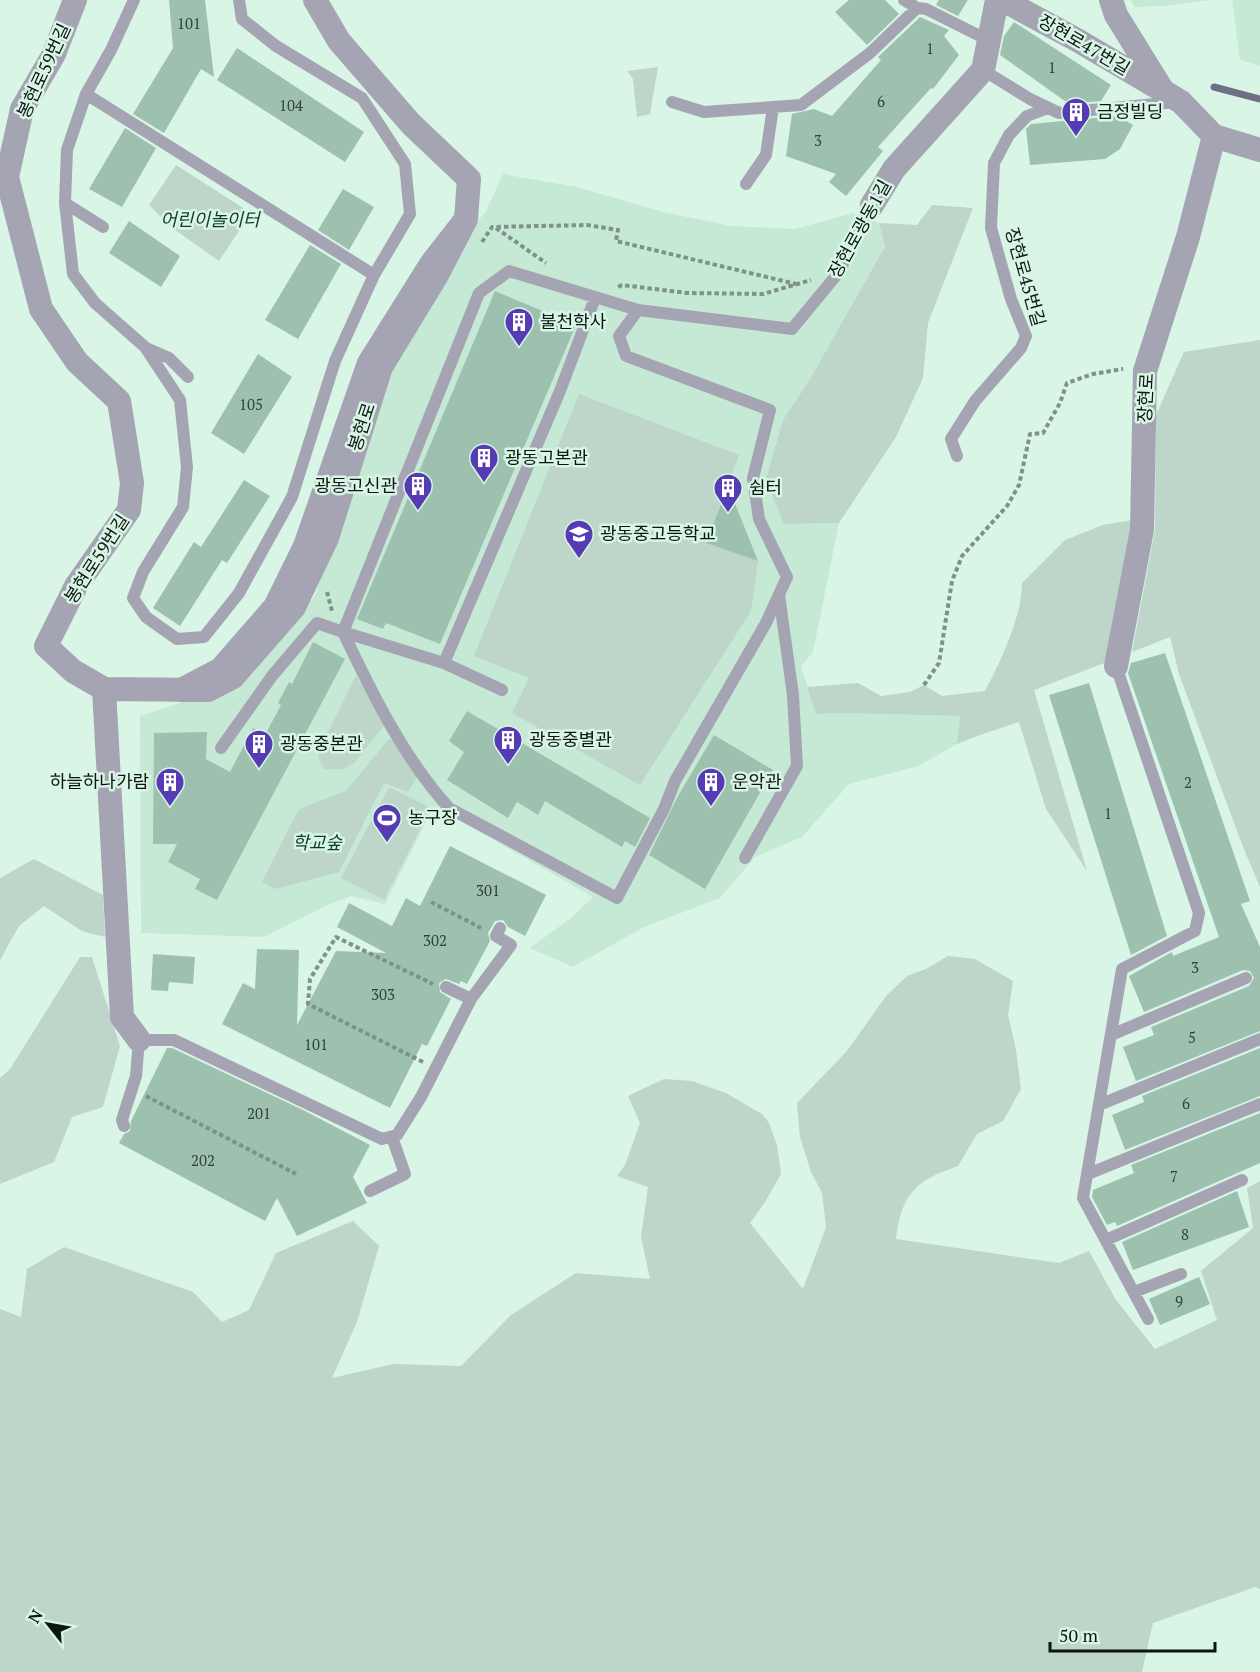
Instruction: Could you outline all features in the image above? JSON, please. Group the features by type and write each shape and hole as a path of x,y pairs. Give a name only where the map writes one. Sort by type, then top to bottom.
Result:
{"street":[{"name":"봉현로59번길","path":"75,0 54,54 22,109 4,181 41,309 77,362 118,401 132,483 129,510 76,586 46,646 74,671 104,689"},
{"name":"봉현로","path":"104,689 208,690 233,677 294,607 327,538 381,368 437,275 466,219 469,179 411,124 346,50 315,0"},
{"path":"983,70 997,0"},
{"name":"장현로47번길","path":"1003,0 1077,40 1172,97"},
{"path":"1111,0 1116,15 1172,97 1214,136 1260,150"},
{"name":"장현로광동1길","path":"872,205 894,170 983,70"},
{"name":"장현로","path":"1116,666 1142,530 1145,371 1188,237 1214,136"},
{"path":"104,689 122,1017 139,1040"}],"lane":[{"path":"134,0 111,50 86,94 67,150 65,203 74,274 94,303 145,347 180,400 187,467 183,507 143,572 133,598 146,617 177,639 204,637 239,593 292,497 335,361 374,275 410,214 405,164 362,98 276,46 242,19 239,0"},
{"path":"904,0 988,40"},
{"path":"672,102 704,112 801,105 870,53 917,8"},
{"path":"983,70 1030,99 1059,113 1172,97"},
{"path":"86,94 374,275"},
{"path":"746,184 766,155 773,107"},
{"name":"장현로45번길","path":"957,456 951,439 975,401 1021,348 1026,336 1011,299 991,228 994,163 1009,135 1027,116 1048,108"},
{"path":"65,203 103,227"},
{"name":"장현로광동1길","path":"638,310 792,329 839,272 872,205"},
{"path":"509,271 638,310 619,336 626,356 770,410 753,478 759,519 787,577 766,623 675,781 664,809 617,898 449,808 431,788 375,700 340,631 478,293 509,271"},
{"path":"444,663 560,391 595,298"},
{"path":"145,347 169,358 188,377"},
{"path":"745,858 797,766 793,695 779,595"},
{"path":"221,748 272,676 316,623 444,663 502,690"},
{"path":"1116,666 1198,913 1195,931 1122,969 1083,1198 1148,1320"},
{"path":"124,1126 122,1120 136,1076 139,1040 174,1040 330,1118 382,1139 397,1136 421,1097 471,999 511,945 498,932 485,929"},
{"path":"1111,1035 1246,978"},
{"path":"439,985 471,999"},
{"path":"1099,1105 1260,1039"},
{"path":"1088,1174 1260,1104"},
{"path":"370,1191 405,1174 392,1137"},
{"path":"1106,1240 1242,1180"},
{"path":"1134,1292 1181,1274"}],"path":[{"path":"466,219 492,227 550,266"},
{"path":"492,227 587,225 618,230 616,241 796,284"},
{"path":"480,245 492,227"},
{"path":"595,298 622,285 687,293 763,294 839,272"},
{"path":"924,685 939,663 952,581 962,556 1007,506 1019,485 1030,434 1043,433 1060,403 1067,383 1093,374 1147,365"},
{"path":"331,582 327,594 340,631"},
{"path":"431,902 485,929"},
{"path":"435,1068 308,1004 310,979 336,937 439,985"},
{"path":"132,1089 296,1174"}],"shaded area":[{"path":"1131,0 1211,0 1134,7"},
{"path":"1232,0 1260,0 1260,66 1240,60"},
{"name":"광동중고등학교","path":"503,174 577,187 663,212 731,226 795,229 853,213 879,223 885,245 810,379 783,420 784,524 839,523 813,652 801,666 816,714 961,716 957,744 919,766 849,784 802,837 755,857 720,898 644,927 573,967 530,948 571,918 593,897 434,806 385,904 351,896 264,937 141,933 140,716 238,684 315,596 387,373 465,237 486,211"}],"green space":[{"path":"658,67 650,114 637,117 633,79 627,71"},
{"name":"어린이놀이터","path":"176,165 251,213 219,261 171,227 149,205"},
{"path":"932,205 973,208 928,323 923,378 896,437 839,523 784,524 766,480 783,420 810,379 885,246 879,223 917,225"},
{"path":"1260,340 1260,887 1179,674 1170,637 1132,652 1155,530 1156,415 1184,352"},
{"path":"579,394 739,455 706,543 758,561 751,611 640,785 512,713 529,678 474,656"},
{"path":"1133,520 1112,660 1034,690 1087,871 1046,809 1019,722 957,744 960,716 816,714 807,687 858,683 881,696 910,692 924,685 942,696 985,691 1015,624 1022,583 1065,540 1103,525"},
{"path":"356,675 386,723 354,763 343,769 324,769 318,757 322,744"},
{"name":"학교숲","path":"389,739 396,740 418,775 408,792 384,783 339,872 275,889 262,882 299,809 346,791"},
{"name":"농구장","path":"389,787 431,808 384,900 341,878"},
{"path":"34,859 103,895 105,937 82,931 44,906 19,926 0,960 0,878"},
{"path":"948,956 975,959 1013,981 1008,1015 1016,1050 1021,1089 1003,1121 977,1134 958,1166 931,1177 913,1191 902,1210 896,1239 1059,1263 1089,1251 1116,1300 1155,1349 1217,1320 1201,1271 1253,1228 1247,1188 1260,1181 1260,1589 1255,1587 1153,1623 1142,1672 0,1672 0,1309 21,1317 27,1269 64,1247 193,1292 222,1322 249,1310 276,1253 353,1221 379,1246 357,1322 332,1378 393,1364 461,1366 511,1315 576,1273 650,1279 641,1237 648,1187 617,1176 625,1165 640,1123 628,1096 664,1079 692,1081 726,1093 762,1114 769,1123 777,1145 781,1174 750,1223 803,1289 826,1227 822,1193 811,1172 800,1137 797,1103 847,1051 886,996 907,976 926,969"},
{"path":"80,957 92,957 120,1046 103,1107 72,1117 54,1162 0,1184 0,1078 10,1069"}],"building":[{"path":"169,0 205,0 214,77 201,69 164,133 133,114 173,48"},
{"path":"849,0 885,0 899,14 867,45 835,12"},
{"path":"939,0 968,0 958,16 936,5"},
{"path":"920,17 949,30 944,36 959,55 933,89 931,88 878,147 883,151 846,196 829,182 836,174 786,156 792,114 814,109 832,116 881,60 878,57"},
{"path":"1014,22 1111,85 1101,101 1069,104 1000,55 1004,36"},
{"path":"237,48 364,132 345,162 217,80"},
{"name":"금정빌딩","path":"1117,116 1133,125 1120,149 1105,159 1030,165 1026,129 1031,124"},
{"path":"125,128 156,148 122,207 89,189"},
{"path":"343,189 374,207 349,250 318,230"},
{"path":"129,221 180,256 161,287 109,253"},
{"path":"310,245 341,264 298,339 265,320"},
{"path":"495,291 576,325 440,644 386,623 383,629 357,619"},
{"path":"258,354 292,377 244,454 211,433"},
{"path":"244,480 270,496 227,563 222,560 180,626 153,608 194,542 201,547"},
{"name":"쉼터","path":"728,486 758,561 706,543"},
{"name":"광동중본관","path":"313,642 345,659 217,900 195,889 200,879 168,862 177,844 153,844 154,733 207,732 206,759 230,772 253,728 265,735 281,705 278,703 289,682 292,684"},
{"path":"1165,653 1250,901 1241,904 1260,947 1260,1031 1136,1081 1123,1047 1154,1035 1151,1027 1249,986 1254,978 1250,971 1243,970 1144,1012 1129,976 1172,952 1173,956 1219,937 1128,673 1131,663"},
{"path":"1089,683 1167,936 1131,955 1049,695"},
{"name":"광동중별관","path":"467,711 650,818 635,847 625,841 622,847 545,801 538,815 517,802 508,818 447,780 464,752 449,741"},
{"name":"운악관","path":"714,735 773,770 705,889 649,855 678,796"},
{"path":"450,846 546,895 525,936 508,927 503,920 495,921 488,933 490,941 467,984 461,981 459,984 446,979 439,983 440,992 451,999 427,1046 422,1044 390,1108 222,1024 243,983 255,989 257,949 299,950 297,1025 336,951 386,953 337,927 349,903 392,926 406,898 420,906"},
{"path":"153,954 195,957 193,984 169,982 168,991 151,990"},
{"path":"167,1048 172,1048 303,1110 370,1145 353,1177 367,1203 297,1236 277,1198 265,1221 119,1143 124,1134 130,1131 131,1121"},
{"path":"1260,1048 1260,1096 1125,1150 1112,1115 1144,1102 1142,1096"},
{"path":"1260,1113 1260,1163 1117,1226 1115,1222 1107,1225 1092,1197 1093,1190 1134,1173 1131,1165"},
{"path":"1237,1191 1249,1227 1133,1270 1122,1242"},
{"path":"1199,1277 1210,1304 1160,1325 1149,1299"}],"waterway":[{"path":"1214,87 1260,99"}],"place":[{"name":"금정빌딩","path":"1076,138"},
{"name":"불천학사","path":"519,348"},
{"name":"광동고본관","path":"484,484"},
{"name":"광동고신관","path":"418,512"},
{"name":"쉼터","path":"728,514"},
{"name":"광동중고등학교","path":"579,560"},
{"name":"광동중별관","path":"508,766"},
{"name":"광동중본관","path":"259,770"},
{"name":"하늘하나가람","path":"170,808"},
{"name":"운악관","path":"711,808"},
{"name":"농구장","path":"387,844"}]}
